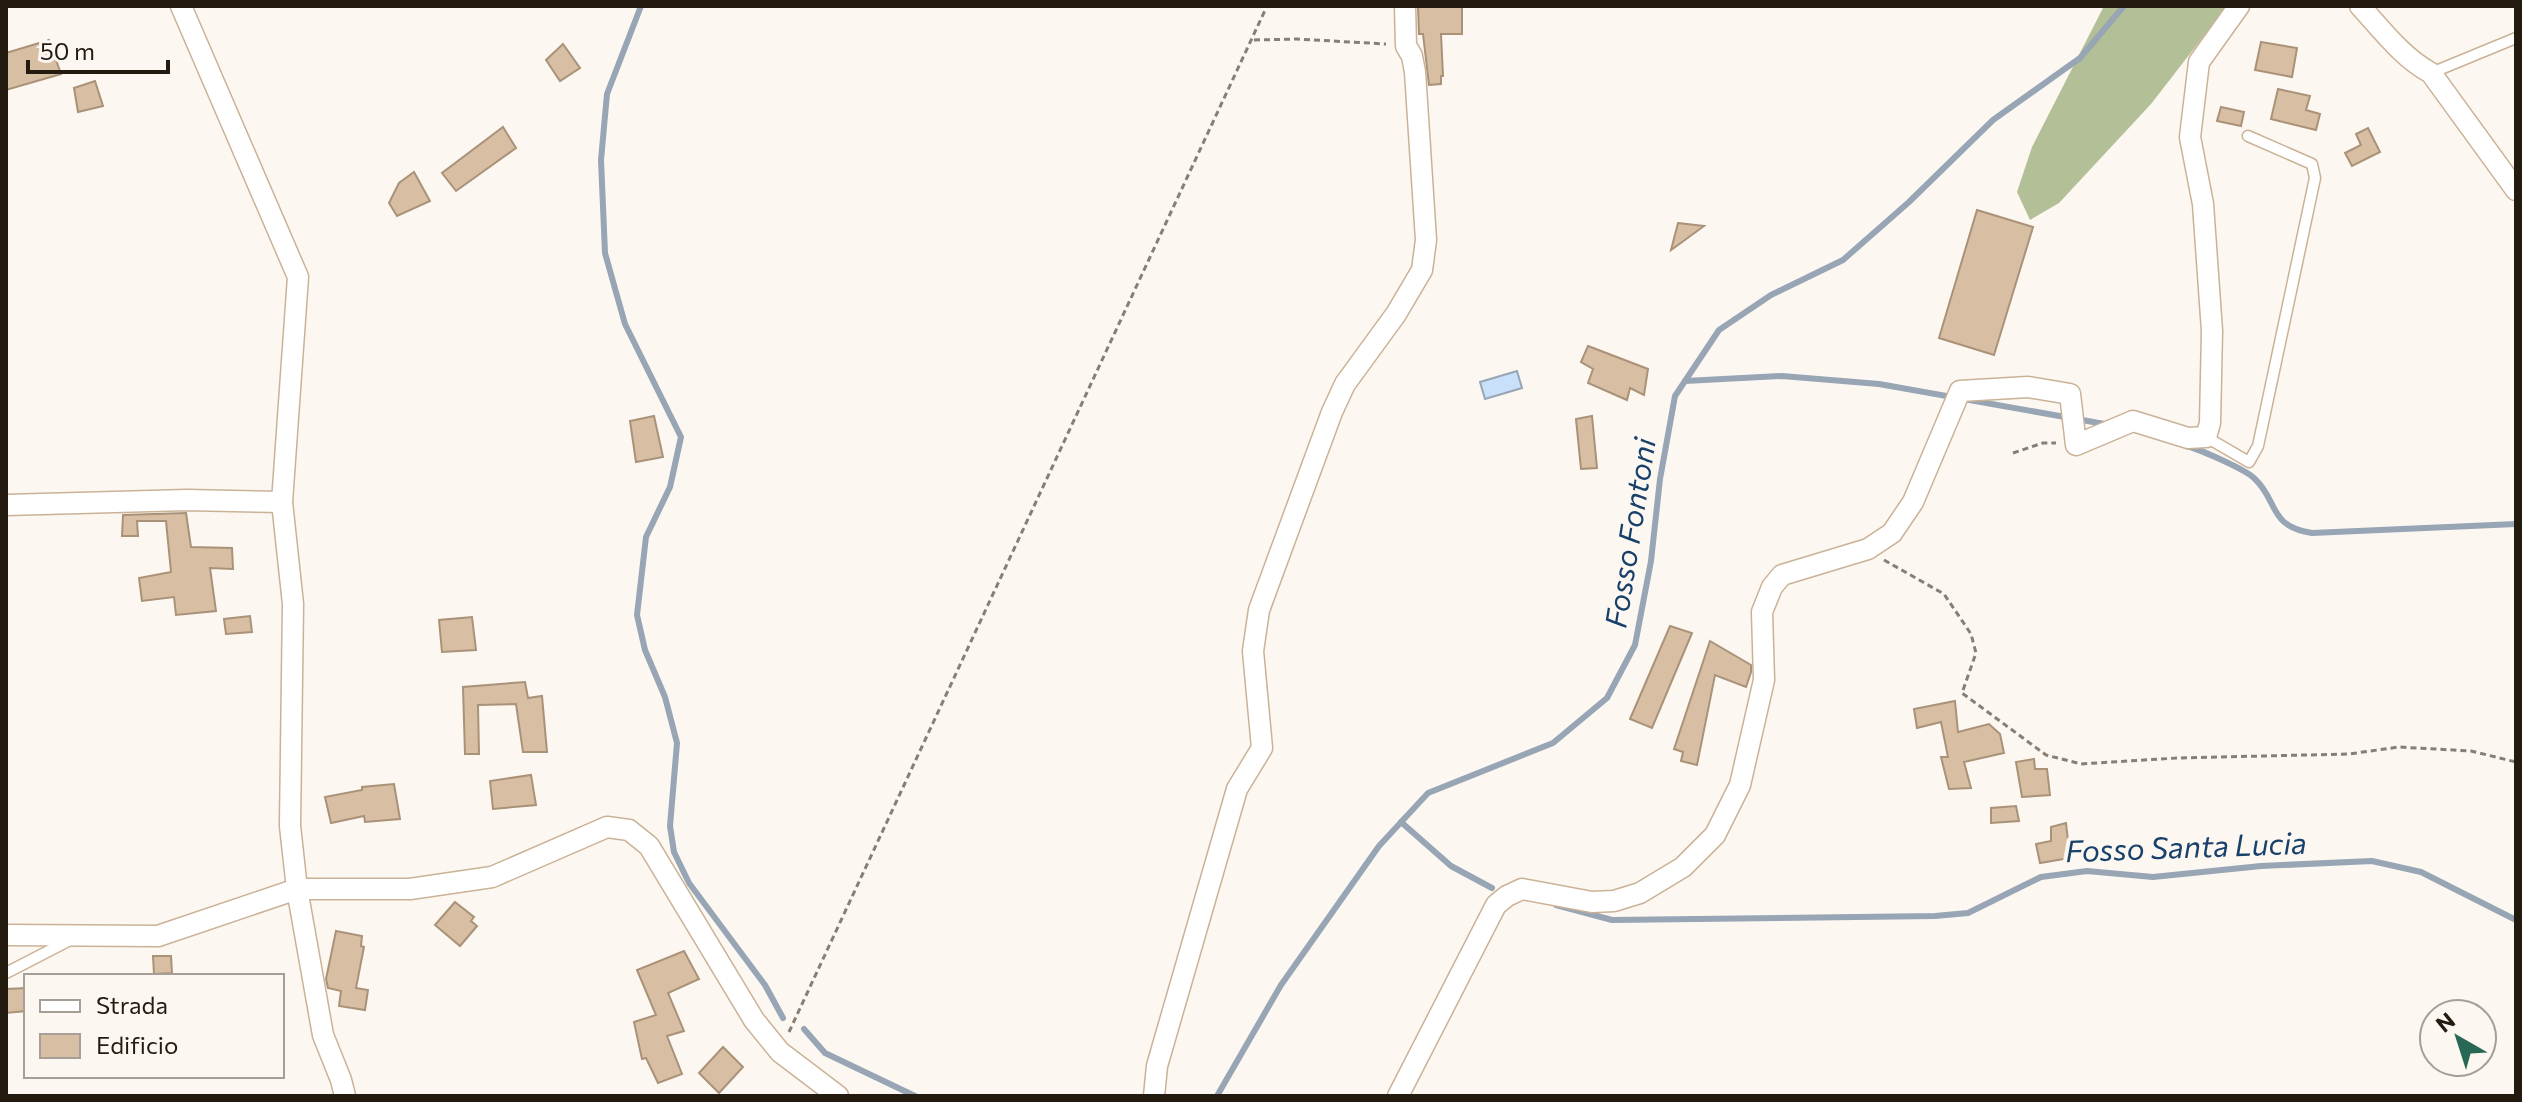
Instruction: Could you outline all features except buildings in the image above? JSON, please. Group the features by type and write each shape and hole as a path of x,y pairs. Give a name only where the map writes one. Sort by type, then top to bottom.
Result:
{"street":[{"path":"181,6 298,277 282,502 293,604 290,826 297,889 323,1035 345,1096"},
{"path":"1154,1096 1157,1066 1237,789 1262,748 1253,651 1259,610 1345,384 1396,314 1422,270 1426,240 1415,72 1406,46 1405,6"},
{"path":"1398,1096 1496,905 1522,889 1592,902 1614,901 1640,893 1683,867 1715,835 1740,785 1747,755 1764,680 1762,612 1772,587 1782,575 1868,549 1892,533 1913,502 1960,391 2028,387 2070,394 2076,445 2133,421 2188,438 2206,437 2210,423 2212,331 2203,204 2190,137 2199,62 2239,6"},
{"path":"2360,6 2400,51 2431,73 2516,190"},
{"path":"6,505 187,500 282,502"},
{"path":"6,935 158,936 297,889 410,889 492,877 607,827 629,830 649,846 754,1020 780,1052 838,1096"}],"lane":[{"path":"2431,73 2516,38"},
{"path":"2206,437 2249,462 2258,446 2315,178 2312,164 2248,136"},
{"path":"6,973 77,936"}],"path":[{"path":"780,1052 1267,6"},
{"path":"1252,40 1297,39 1406,46"},
{"path":"2013,453 2043,443 2076,445"},
{"path":"1868,549 1897,569 1944,594 1971,634 1976,653 1962,693 2046,755 2081,764 2177,758 2349,754 2399,747 2471,751 2516,762"}],"green space":[{"path":"2104,6 2227,6 2151,104 2059,203 2030,220 2017,192 2032,147"}],"water":[{"path":"1517,371 1522,388 1485,399 1480,382"}],"waterway":[{"path":"641,6 607,94 601,160 605,253 625,324 681,437 670,487 646,537 637,615 645,650 665,697 677,743 670,826 674,852 689,883 765,985 783,1018"},
{"name":"Fosso Fontoni","path":"1217,1096 1281,985 1379,846 1428,793 1553,743 1607,698 1635,645 1651,561 1660,479 1675,396 1719,330 1771,295 1843,260 1909,202 1993,120 2080,58 2124,6"},
{"path":"1685,381 1782,376 1879,384 2110,425"},
{"path":"2186,446 2250,475 2263,488 2281,519 2298,530 2312,533 2516,524"},
{"name":"Fosso Santa Lucia","path":"1401,822 1451,866 1492,888"},
{"name":"Fosso Santa Lucia","path":"1556,905 1612,920 1935,916 1968,913 2041,877 2087,871 2153,877 2261,866 2372,861 2421,872 2516,920"},
{"path":"804,1029 825,1053 915,1096"}]}
